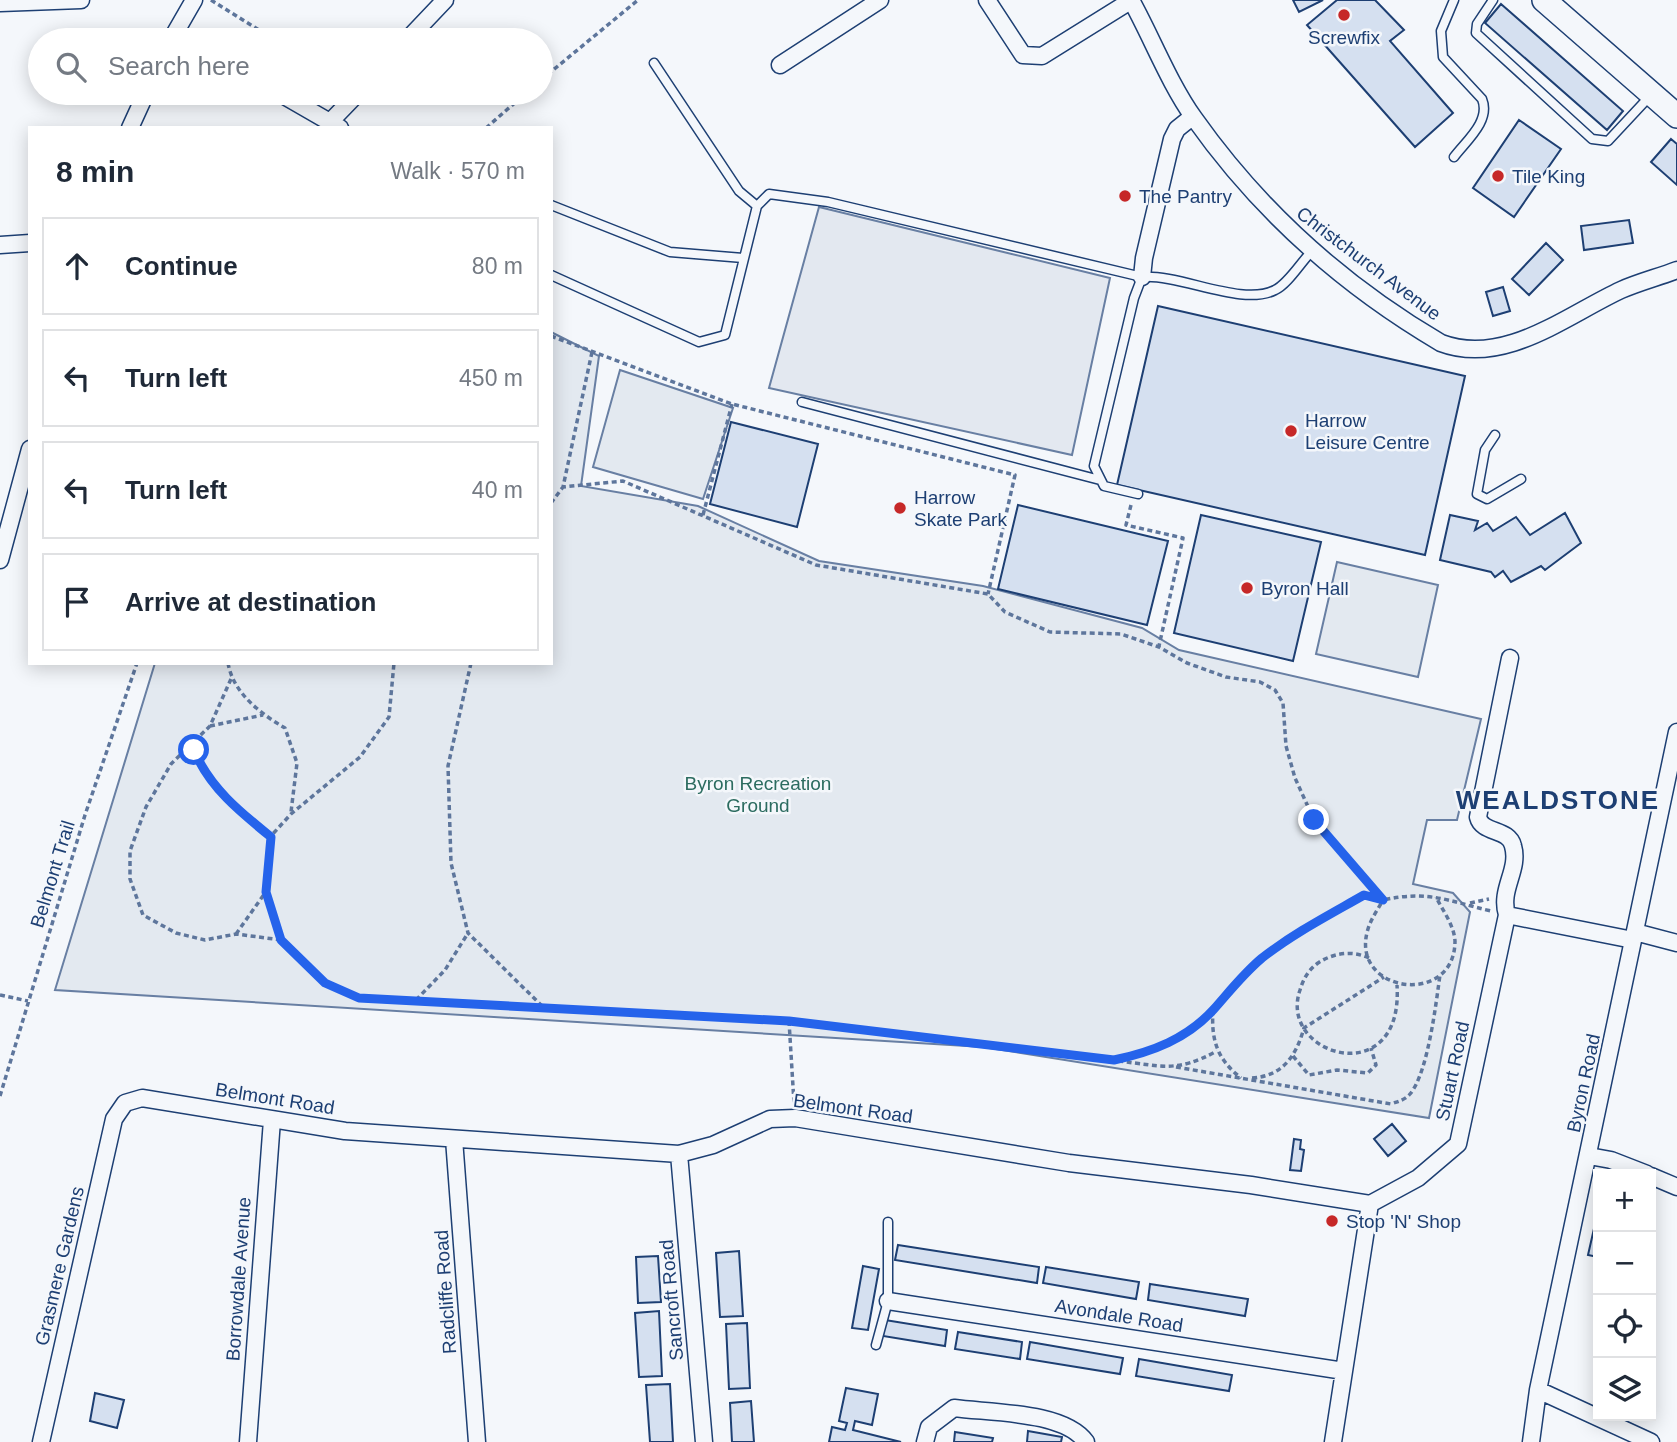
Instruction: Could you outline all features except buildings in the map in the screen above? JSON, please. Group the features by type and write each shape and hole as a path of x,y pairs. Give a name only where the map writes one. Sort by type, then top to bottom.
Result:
{"street":[{"path":"0,3 82,0"},
{"path":"178,28 194,0"},
{"path":"418,28 445,0"},
{"path":"780,65 880,0"},
{"path":"987,0 1023,55 1042,56 1132,0"},
{"name":"Christchurch Avenue","path":"1132,0 1192,117 1275,217 1312,251 1424,333 1441,342 1466,349 1484,349 1534,335 1622,289 1677,270"},
{"path":"1544,0 1677,116"},
{"path":"131,126 141,105"},
{"path":"300,105 335,125 349,105"},
{"path":"1142,277 1172,139 1177,129 1192,117"},
{"path":"0,245 28,243"},
{"path":"0,560 8,501 28,454"},
{"name":"Stuart Road","path":"1370,1204 1418,1178 1458,1144 1507,915 1503,901 1515,856 1513,842 1501,831 1485,827 1478,817 1510,658"},
{"name":"Byron Road","path":"1531,1442 1538,1390 1634,936 1671,788 1677,732"},
{"path":"1507,915 1677,943"},
{"name":"Belmont Road","path":"125,1103 142,1098 345,1131 679,1154 713,1145 770,1119 794,1118 1069,1163 1251,1185 1370,1204"},
{"name":"Grasmere Gardens","path":"41,1442 114,1119 125,1103"},
{"name":"Borrowdale Avenue","path":"248,1442 272,1119"},
{"name":"Radcliffe Road","path":"454,1139 477,1442"},
{"name":"Sancroft Road","path":"679,1154 704,1442"},
{"path":"1589,1156 1611,1160 1634,1169"},
{"path":"1656,1178 1677,1187"},
{"path":"1333,1442 1370,1204"},
{"name":"Avondale Road","path":"888,1301 1343,1371"},
{"path":"1538,1390 1651,1442"},
{"path":"925,1442 929,1427 954,1408 1059,1421 1081,1434 1086,1442"}],"lane":[{"path":"1493,0 1477,24 1476,33 1592,139 1608,141 1652,94"},
{"path":"1450,2 1441,31 1443,57 1482,99 1485,107 1480,123 1454,158"},
{"path":"654,63 739,191 757,206"},
{"path":"553,276 699,342 725,335 757,206 769,194 807,198 1142,277 1162,276 1250,296 1276,290 1312,251"},
{"path":"553,206 670,252 743,258"},
{"path":"1136,494 1104,486 1094,466 1134,298 1142,277"},
{"path":"802,402 1100,480"},
{"path":"1495,435 1485,450 1476,494 1487,499 1521,479"},
{"path":"876,1345 888,1301 888,1223"}],"path":[{"path":"211,0 256,28"},
{"path":"553,70 638,0"},
{"path":"487,126 512,105"},
{"path":"553,337 732,404 1015,475 988,594"},
{"path":"553,500 563,487 592,352"},
{"path":"703,515 732,404"},
{"path":"563,487 623,481 816,565 988,594 1005,612 1050,632 1121,634 1158,646 1187,663 1226,677 1260,682 1275,690 1283,703 1286,746 1295,778 1314,820 1383,900"},
{"path":"1136,494 1126,525 1183,538 1158,646"},
{"name":"Belmont Trail","path":"0,1096 85,815 136,665"},
{"path":"228,665 231,679 263,715 285,728 297,763 291,814"},
{"path":"394,665 389,717 360,757 291,814 271,837 266,892 281,940 325,983 359,998 789,1021 1176,1067 1391,1104 1403,1100 1418,1079 1434,1017 1441,973 1452,957 1455,942 1452,927 1436,897"},
{"path":"471,665 448,766 452,863 468,933 544,1008"},
{"path":"231,679 210,726 171,764 146,807 131,851 130,879 143,915 176,933 205,940 236,934 281,940"},
{"path":"210,726 263,715"},
{"path":"191,745 200,765 228,801 271,837"},
{"path":"236,934 266,892"},
{"path":"1114,1060 1152,1052 1188,1033 1213,1010 1236,982 1290,936 1364,895 1383,900 1410,894 1436,897 1507,915"},
{"path":"1383,900 1367,930 1369,958 1384,977 1397,985 1419,985 1441,973"},
{"path":"416,1000 445,970 468,933"},
{"path":"1369,958 1346,953 1329,957 1314,965 1304,979 1298,995 1298,1012 1304,1028 1314,1041 1343,1054 1371,1048 1386,1036 1394,1023 1398,1007 1397,985"},
{"path":"1213,1010 1212,1031 1221,1060 1242,1079 1270,1076 1282,1069 1293,1056 1304,1028 1384,977"},
{"path":"0,995 29,1001"},
{"path":"789,1021 794,1118"},
{"path":"1293,1056 1309,1074 1337,1070 1368,1073 1376,1065 1371,1048"},
{"path":"1176,1067 1191,1065 1217,1051"}],"green space":[{"name":"Byron Recreation Ground","path":"553,333 599,356 581,486 698,506 819,561 983,586 1142,628 1179,650 1481,719 1457,820 1427,820 1413,884 1453,893 1470,912 1429,1118 983,1047 55,990 154,665 553,665"},
{"path":"620,370 733,408 703,499 593,467"},
{"path":"1337,562 1438,585 1418,677 1316,654"}],"shaded area":[{"path":"819,207 1110,278 1072,455 769,388"}],"place":[{"name":"Screwfix","path":"1344,15"},
{"name":"Tile King","path":"1498,176"},
{"name":"The Pantry","path":"1125,196"},
{"name":"Harrow Leisure Centre","path":"1291,431"},
{"name":"Harrow Skate Park","path":"900,508"},
{"name":"Byron Hall","path":"1247,588"},
{"name":"Stop 'N' Shop","path":"1332,1221"}],"district":[{"name":"WEALDSTONE","path":"1558,800"}],"route":[{"path":"194,750 200,765 228,801 271,837 266,892 281,940 325,983 359,998 789,1021 1114,1060 1152,1052 1188,1033 1213,1010 1236,982 1290,936 1364,895 1383,900 1314,820"}]}
